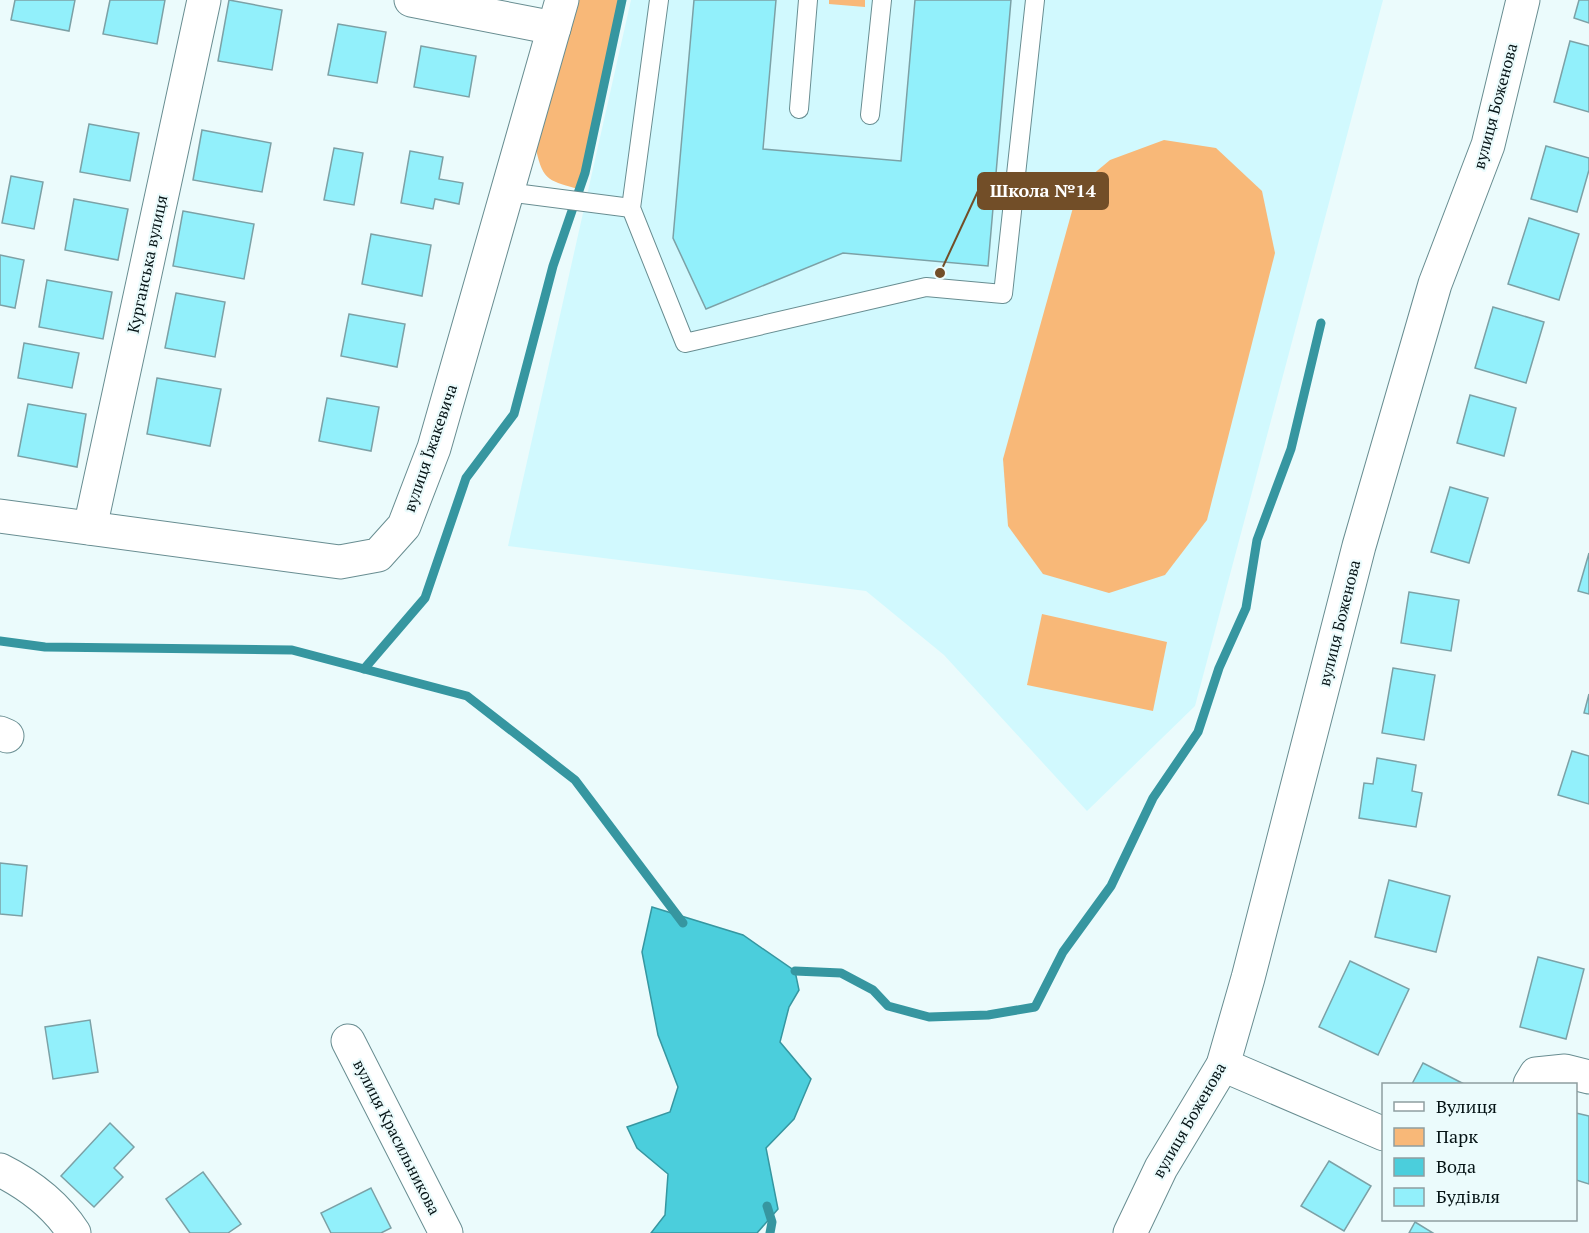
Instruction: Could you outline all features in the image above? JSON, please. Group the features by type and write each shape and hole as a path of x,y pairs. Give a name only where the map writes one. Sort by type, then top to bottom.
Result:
{"street":[{"name":"Курганська вулиця","path":"90,528 204,0"},
{"path":"411,0 558,14"},
{"name":"вулиця Боженова","path":"1130,1233 1161,1168 1223,1065 1248,978 1359,546 1435,284 1488,145 1524,0"},
{"name":"вулиця Їжакевича","path":"0,516 340,562 378,555 404,526 434,448 558,14"},
{"name":"вулиця Красильникова","path":"348,1041 446,1233"},
{"path":"1223,1065 1382,1134"},
{"path":"1531,1083 1536,1074 1565,1071 1589,1077"},
{"path":"0,1170 23,1182 55,1208 74,1233"}],"lane":[{"path":"659,0 631,208 685,343 926,287 1003,294 1035,0"},
{"path":"799,109 808,0"},
{"path":"870,116 882,0"},
{"path":"507,192 631,208"}],"shaded area":[{"path":"631,0 1383,0 1195,706 1087,811 944,655 866,591 508,546"}],"green space":[{"path":"579,0 622,0 581,190 550,179 542,168 536,149"},
{"path":"829,0 865,0 865,7 829,4"},
{"path":"1164,140 1216,148 1262,191 1275,253 1207,520 1165,575 1109,593 1043,574 1008,526 1003,459 1079,186 1110,160"},
{"path":"1042,614 1167,642 1153,711 1027,685"}],"water":[{"path":"652,907 743,935 795,971 799,990 789,1007 780,1042 811,1079 794,1119 766,1148 778,1209 757,1233 651,1233 665,1215 668,1174 637,1148 627,1127 670,1112 678,1087 658,1035 642,952"}],"building":[{"path":"15,0 75,0 69,31 11,20"},
{"path":"110,0 165,0 157,44 103,34"},
{"path":"229,0 282,10 272,70 218,61"},
{"path":"694,0 776,0 763,149 901,161 915,0 1011,0 988,266 843,253 706,309 673,238"},
{"path":"1579,0 1589,0 1589,23 1574,18"},
{"path":"338,24 386,32 377,83 328,75"},
{"path":"1570,41 1589,46 1589,112 1554,102"},
{"path":"421,46 476,56 469,97 414,87"},
{"path":"89,124 139,133 130,181 80,172"},
{"path":"202,130 271,143 262,192 193,180"},
{"path":"1546,146 1589,158 1589,170 1577,212 1531,199"},
{"path":"334,148 363,153 354,205 324,200"},
{"path":"410,151 443,157 439,179 463,183 459,204 435,199 433,209 401,203"},
{"path":"11,176 43,182 34,229 2,223"},
{"path":"74,199 128,209 118,260 65,250"},
{"path":"183,211 254,224 244,279 173,266"},
{"path":"1529,218 1579,234 1559,300 1508,284"},
{"path":"371,234 431,245 422,296 362,284"},
{"path":"0,255 24,260 15,308 0,305"},
{"path":"47,280 112,292 103,339 39,327"},
{"path":"176,293 225,302 215,357 165,348"},
{"path":"1493,307 1544,322 1526,383 1475,368"},
{"path":"349,314 405,324 397,367 341,356"},
{"path":"24,343 79,353 72,388 18,378"},
{"path":"157,378 221,389 210,446 147,434"},
{"path":"1470,395 1516,408 1504,456 1457,443"},
{"path":"327,398 379,407 371,451 319,441"},
{"path":"28,404 86,414 77,467 18,456"},
{"path":"1450,487 1488,498 1469,563 1431,552"},
{"path":"1589,553 1589,594 1578,591"},
{"path":"1409,592 1459,600 1451,651 1401,643"},
{"path":"1393,668 1435,675 1424,740 1382,733"},
{"path":"1589,694 1589,714 1584,713"},
{"path":"1572,751 1589,756 1589,804 1558,795"},
{"path":"1377,758 1416,765 1412,791 1422,793 1416,827 1359,818 1364,783 1373,784"},
{"path":"0,863 27,866 22,916 0,914"},
{"path":"1389,880 1450,896 1436,952 1375,937"},
{"path":"1538,957 1584,969 1566,1039 1520,1027"},
{"path":"1350,961 1409,989 1378,1055 1319,1027"},
{"path":"90,1020 98,1072 53,1079 45,1027"},
{"path":"1423,1063 1462,1083 1413,1083"},
{"path":"1577,1113 1589,1116 1589,1184 1577,1180"},
{"path":"110,1123 134,1147 114,1168 123,1177 94,1207 61,1176"},
{"path":"1329,1161 1371,1186 1344,1231 1301,1206"},
{"path":"203,1172 241,1224 228,1233 190,1233 166,1199"},
{"path":"371,1188 391,1228 381,1233 331,1233 321,1213"},
{"path":"1415,1222 1433,1233 1409,1233"}],"waterway":[{"path":"364,669 425,598 466,478 514,414 553,266 585,173 622,0"},
{"path":"795,971 841,973 873,990 888,1006 929,1017 988,1015 1035,1007 1063,952 1111,886 1153,798 1198,732 1219,668 1246,608 1257,540 1291,449 1321,323"},
{"path":"0,641 45,647 292,650 467,696 575,780 683,923"},
{"path":"767,1206 772,1222 770,1233"}],"place":[{"name":"Школа №14","path":"940,273"}]}
